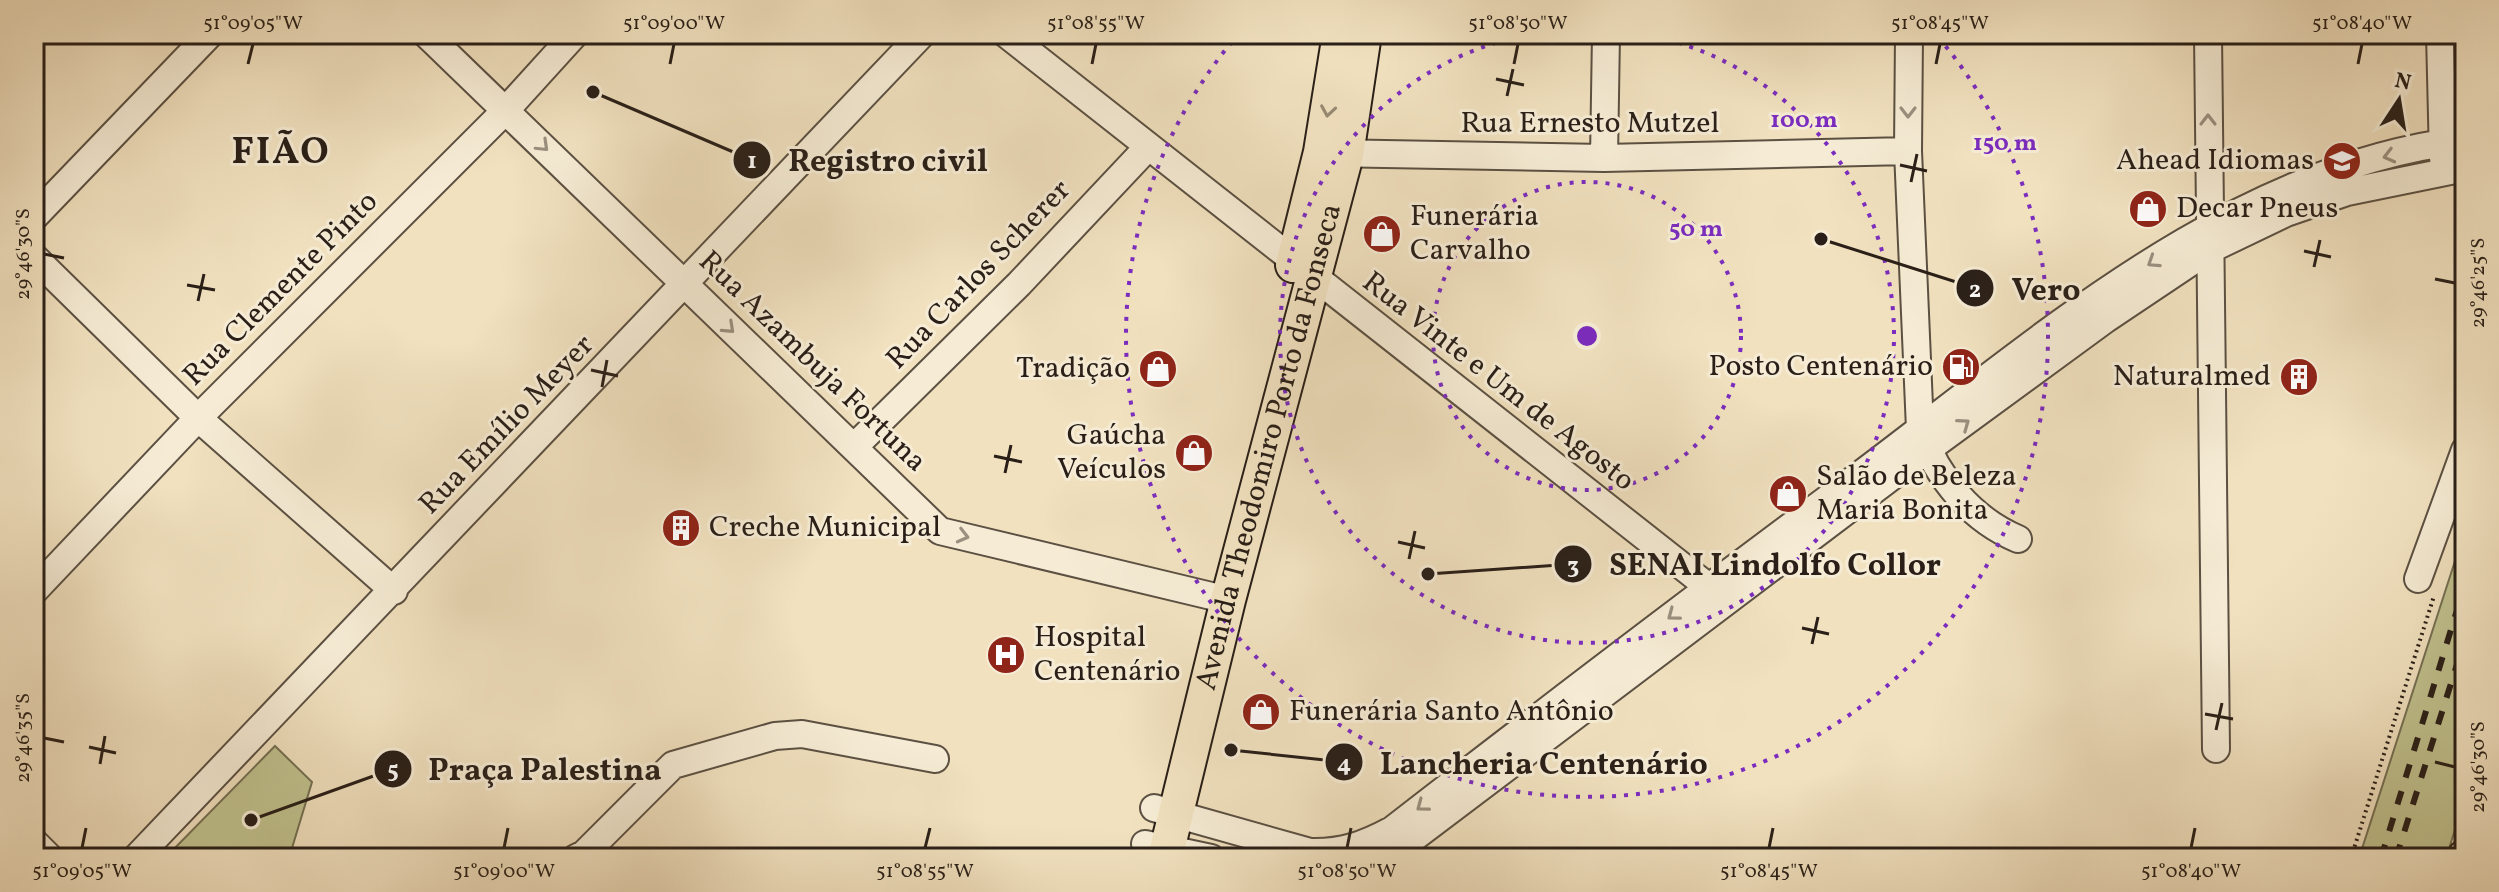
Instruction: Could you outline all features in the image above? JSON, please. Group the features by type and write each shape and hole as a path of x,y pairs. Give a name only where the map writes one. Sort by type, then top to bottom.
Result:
{"main road":[{"name":"Avenida Theodomiro Porto da Fonseca","path":"1333,153 1340,34"},
{"name":"Avenida Theodomiro Porto da Fonseca","path":"1155,852 1364,34"}],"street":[{"path":"34,217 210,34"},
{"name":"Rua Azambuja Fortuna","path":"426,34 940,531 1218,598"},
{"name":"Rua Clemente Pinto","path":"34,591 198,418 506,110 575,34"},
{"name":"Rua Emílio Meyer","path":"136,858 922,34"},
{"name":"Rua Vinte e Um de Agosto","path":"1006,34 1303,271 1717,594"},
{"path":"1604,158 1606,34"},
{"path":"1909,34 1908,151 1924,440 1974,513 1992,528 2018,539"},
{"path":"2208,34 2216,749"},
{"path":"2209,238 2334,196 2454,169 2440,34"},
{"path":"1387,858 1525,741 1717,594 2064,337 2272,194 2342,167 2453,141"},
{"name":"Rua Carlos Scherer","path":"855,446 1019,284 1148,147"},
{"name":"Rua Ernesto Mutzel","path":"1333,153 1604,158 1908,151"},
{"path":"34,257 198,418 394,591"},
{"path":"2427,583 2465,450"},
{"path":"576,858 584,854 673,765 775,736 802,734 935,759"},
{"path":"1164,811 1310,852 1337,853 1364,845 1392,830 1525,741"},
{"path":"34,842 50,858"},
{"path":"1155,852 1211,858"}],"path":[{"path":"2351,858 2427,583"}],"green space":[{"path":"2465,530 2465,798 2446,858 2359,858"},
{"path":"275,746 312,782 289,858 165,858"}],"railway":[{"path":"2381,858 2465,584"},
{"path":"2396,858 2465,639"}],"place":[{"name":"Registro civil","path":"593,92"},
{"name":"Ahead Idiomas","path":"2342,161"},
{"name":"Decar Pneus","path":"2148,209"},
{"name":"Funerária Carvalho","path":"1382,234"},
{"name":"Vero","path":"1821,239"},
{"name":"Posto Centenário","path":"1961,367"},
{"name":"Tradição","path":"1158,369"},
{"name":"Naturalmed","path":"2299,377"},
{"name":"Gaúcha Veículos","path":"1194,453"},
{"name":"Salão de Beleza Maria Bonita","path":"1788,494"},
{"name":"Creche Municipal","path":"681,528"},
{"name":"SENAI Lindolfo Collor","path":"1428,574"},
{"name":"Hospital Centenário","path":"1006,655"},
{"name":"Funerária Santo Antônio","path":"1261,712"},
{"name":"Lancheria Centenário","path":"1231,750"},
{"name":"Praça Palestina","path":"251,820"}],"district":[{"name":"FIÃO","path":"281,153"}]}
